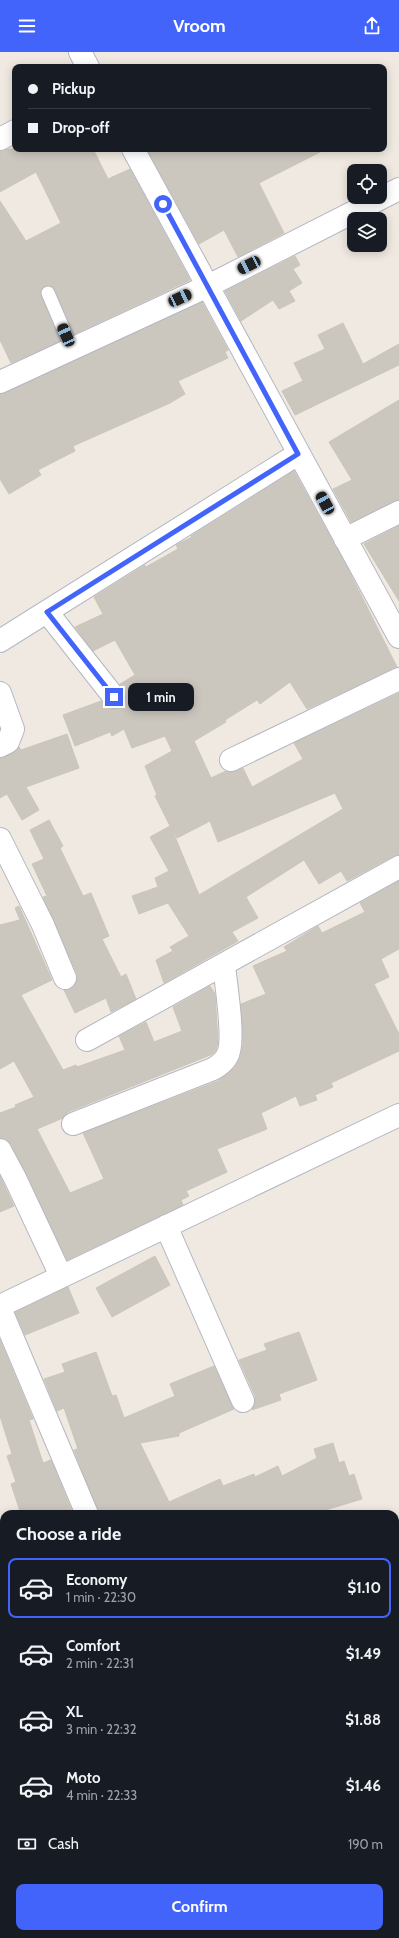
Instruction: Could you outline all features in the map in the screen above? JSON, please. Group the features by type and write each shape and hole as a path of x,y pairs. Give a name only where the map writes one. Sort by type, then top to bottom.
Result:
{"street":[{"path":"80,52 86,64"},
{"path":"0,139 12,133"},
{"path":"135,152 399,637"},
{"path":"0,382 208,286 399,189"},
{"path":"0,642 298,454"},
{"path":"345,540 399,512"},
{"path":"47,612 114,697"},
{"path":"230,760 399,679"},
{"path":"0,693 14,729 8,742 0,746"},
{"path":"0,839 40,918 65,978"},
{"path":"87,1040 399,867"},
{"path":"73,1124 213,1069 222,1063 229,1052 230,1036 224,965"},
{"path":"85,1510 0,1307 61,1276 399,1114"},
{"path":"0,1150 15,1178 61,1276"},
{"path":"166,1226 243,1401"}],"lane":[{"path":"48,293 72,349"}],"building":[{"path":"12,149 12,152 94,152 108,179 130,169 190,280 74,334 55,290 49,285 45,286 40,292 41,296 60,341 11,363 0,340 0,201 26,241 61,223 36,172 0,192 0,151"},
{"path":"149,152 320,152 259,183 284,233 238,257 224,230 199,244"},
{"path":"295,256 300,265 293,269 302,283 289,291 295,301 279,309 273,300 241,321 225,291"},
{"path":"202,302 228,350 225,352 228,358 178,381 185,394 170,403 73,446 75,451 38,470 41,475 9,494 0,479 0,394"},
{"path":"343,323 363,364 399,344 399,365 295,415 282,391 303,381 294,363 325,349 318,335"},
{"path":"399,400 399,500 351,522 333,489 352,480 329,442"},
{"path":"294,471 347,567 397,667 307,709 290,682 260,704 257,700 225,720 226,722 194,741 211,778 226,771 230,772 243,768 252,787 303,759 294,743 399,693 399,855 393,856 347,881 341,871 319,884 304,860 246,897 258,918 232,932 238,941 164,983 156,960 173,951 170,947 189,936 168,903 139,914 132,896 158,887 155,878 169,871 150,837 170,826 155,796 157,795 145,766 172,751 165,736 132,748 124,729 112,736 110,732 75,746 63,715 101,701 110,709 121,707 125,702 126,696 120,684 135,675 115,640 93,651 75,627 103,614 94,597 145,565 146,567 178,549 176,545 192,537 191,536","holes":["335,793 343,809 199,895 171,827 177,838 210,821 218,842"]},
{"path":"399,526 399,601 364,544"},
{"path":"67,734 79,768 26,787 39,810 22,820 7,794 0,798 0,758 14,753 19,747 21,750"},
{"path":"49,820 63,846 60,848 83,896 91,893 109,936 102,939 121,977 126,974 136,999 111,1012 106,998 75,1013 64,990 70,989 75,985 77,974 43,897 47,896 32,864 44,859 30,830"},
{"path":"399,881 399,949 381,959 389,977 374,984 399,1034 399,1051 331,1083 333,1087 315,1095 317,1100 300,1106 296,1096 261,1113 267,1129 217,1149 227,1172 186,1191 189,1196 181,1200 183,1205 67,1260 11,1144 6,1139 0,1138 0,1113 16,1107 15,1105 34,1097 14,1061 0,1069 0,925 20,920 15,908 19,906 52,980 21,995 63,1070 76,1065 77,1067 125,1050 119,1036 146,1022 154,1042 182,1031 173,1007 210,986 215,994 218,1042 216,1050 213,1054 68,1112 63,1118 37,1129 70,1193 104,1179 83,1133 218,1081 234,1068 240,1058 243,1045 241,1004 266,994 253,966 287,951 284,947 318,926 322,933 365,912 360,903"},
{"path":"0,1176 14,1206 0,1212"},
{"path":"155,1256 170,1285 112,1317 96,1288"},
{"path":"68,1287 79,1313 25,1335 15,1312"},
{"path":"299,1332 317,1380 279,1394 281,1400 252,1410 255,1403 255,1396 239,1360 267,1350 264,1344"},
{"path":"0,1340 33,1419 29,1420 43,1463 51,1460 71,1510 20,1510 11,1484 16,1482 7,1456 12,1454 0,1416"},
{"path":"96,1352 112,1396 116,1395 124,1418 175,1396 170,1384 214,1366 234,1409 179,1433 179,1436 140,1443 169,1502 220,1479 223,1486 254,1474 255,1477 278,1466 282,1476 317,1458 314,1449 333,1443 339,1463 344,1461 349,1476 354,1474 362,1499 325,1510 97,1510 74,1450 78,1449 64,1408 57,1411 44,1379 65,1372 62,1364"}],"route":[{"path":"114,697 47,612 298,454 163,204"}]}
